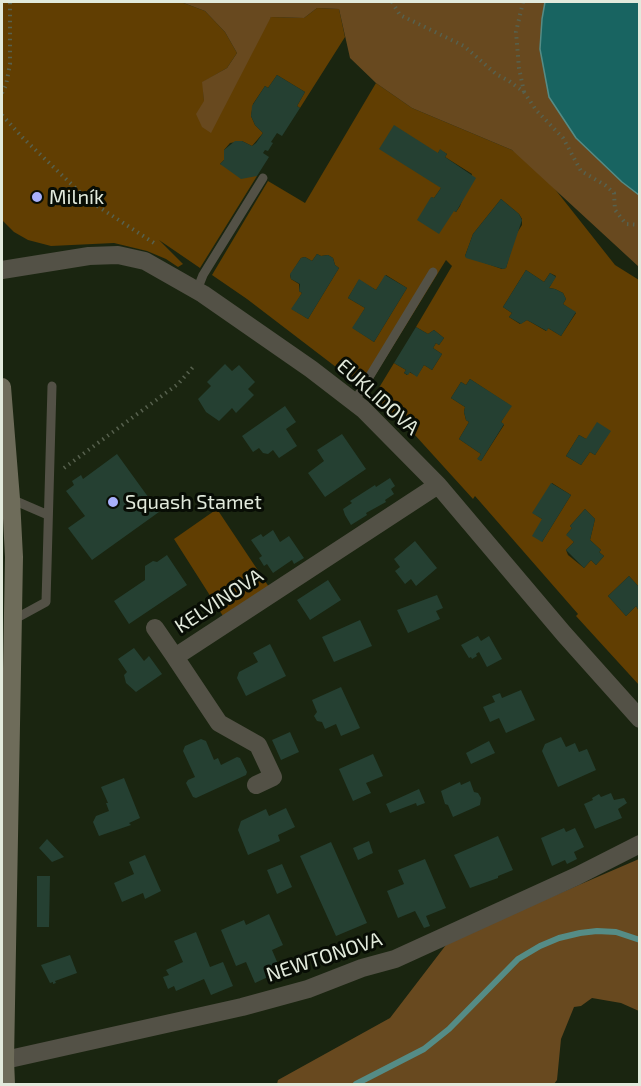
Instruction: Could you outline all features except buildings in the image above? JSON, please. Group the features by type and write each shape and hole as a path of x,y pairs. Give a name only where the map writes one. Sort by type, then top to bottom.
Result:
{"main road":[{"path":"2,387 11,499 13,620 6,1084"}],"street":[{"name":"EUKLIDOVA","path":"2,270 89,256 118,255 145,261 197,290 302,362 354,402 438,485 639,719"},
{"name":"KELVINOVA","path":"256,785 273,777 258,746 219,723 174,657 438,485"},
{"path":"155,628 174,657"},
{"name":"NEWTONOVA","path":"5,1060 242,1007 309,989 395,958 577,876 639,844"}],"lane":[{"path":"197,290 203,275 263,178"},
{"path":"354,402 433,272"},
{"path":"13,620 46,602 52,386"},
{"path":"11,499 48,515"}],"path":[{"path":"2,93 9,71 10,2"},
{"path":"392,2 400,15 464,46 496,74 524,92 536,110 563,138 581,171 606,185 614,193 615,210 626,224 639,225"},
{"path":"523,2 516,32 524,92"},
{"path":"2,115 88,200 160,247"},
{"path":"49,479 178,384 194,366"}],"shaded area":[{"path":"2,2 181,2 205,11 225,32 237,53 227,68 203,82 204,101 271,17 304,18 317,8 339,9 345,37 300,108 297,106 305,92 277,75 268,88 265,86 253,104 251,116 255,125 263,133 252,146 242,141 230,143 224,150 224,160 220,164 257,176 200,268 159,240 183,264 178,267 147,251 114,243 51,246 28,240 14,232 2,220"},
{"path":"181,2 545,2 542,19 576,138 639,195 639,267 512,150 412,108 376,83 350,58 339,9 317,8 304,18 271,17 211,133 202,127 196,114 204,101 202,82 227,68 237,53 225,32 205,11"},
{"path":"376,83 412,108 512,150 530,162 543,174 615,265 639,280 639,587 629,576 608,596 626,616 636,606 639,611 639,685 576,616 578,614 475,496 473,499 414,434 374,396 394,363 406,370 404,373 407,375 409,372 417,376 424,365 432,370 442,354 433,348 436,343 439,345 444,338 434,330 428,334 416,327 452,266 446,260 366,390 212,275 268,181 305,203","holes":["440,150 447,154 445,157 472,174 456,212 431,197 434,198 441,188 438,153","501,199 519,214 522,225 515,236 506,268 502,269 465,256 473,234","317,254 328,255 333,258 335,265 339,268 308,319 292,309 302,293 299,291 299,284 291,279 290,275 301,258 305,257 312,261","526,270 544,282 550,273 556,276 549,288 563,293 566,299 563,304 576,313 561,336 548,328 546,331 527,320 520,324 509,317 512,313 503,307","386,275 407,288 374,342 353,328 365,308 348,298 359,280 376,290","470,379 511,406 501,422 504,425 481,461 478,459 481,454 459,439 469,422 466,420 465,407 451,398 461,382 466,385","610,431 595,455 590,452 581,465 566,456 579,435 586,439","552,483 571,495 542,542 542,519 533,513","585,509 595,519 590,540 604,556 596,565 591,560 584,568 568,555 566,550 574,542 567,534 572,528 570,526"]},
{"path":"217,509 269,587 223,616 174,539"},
{"path":"639,859 639,1011 621,1003 592,998 581,1006 574,1007 561,1039 557,1080 554,1084 277,1084 278,1080 390,1018 449,941"}],"water":[{"path":"545,2 639,2 639,195 576,138 549,97 540,49"}],"waterway":[{"path":"356,1084 424,1049 449,1029 518,959 540,946 559,938 597,931 616,932 640,940"}],"place":[{"name":"Milník","path":"37,197"},
{"name":"Squash Stamet","path":"113,502"}]}
